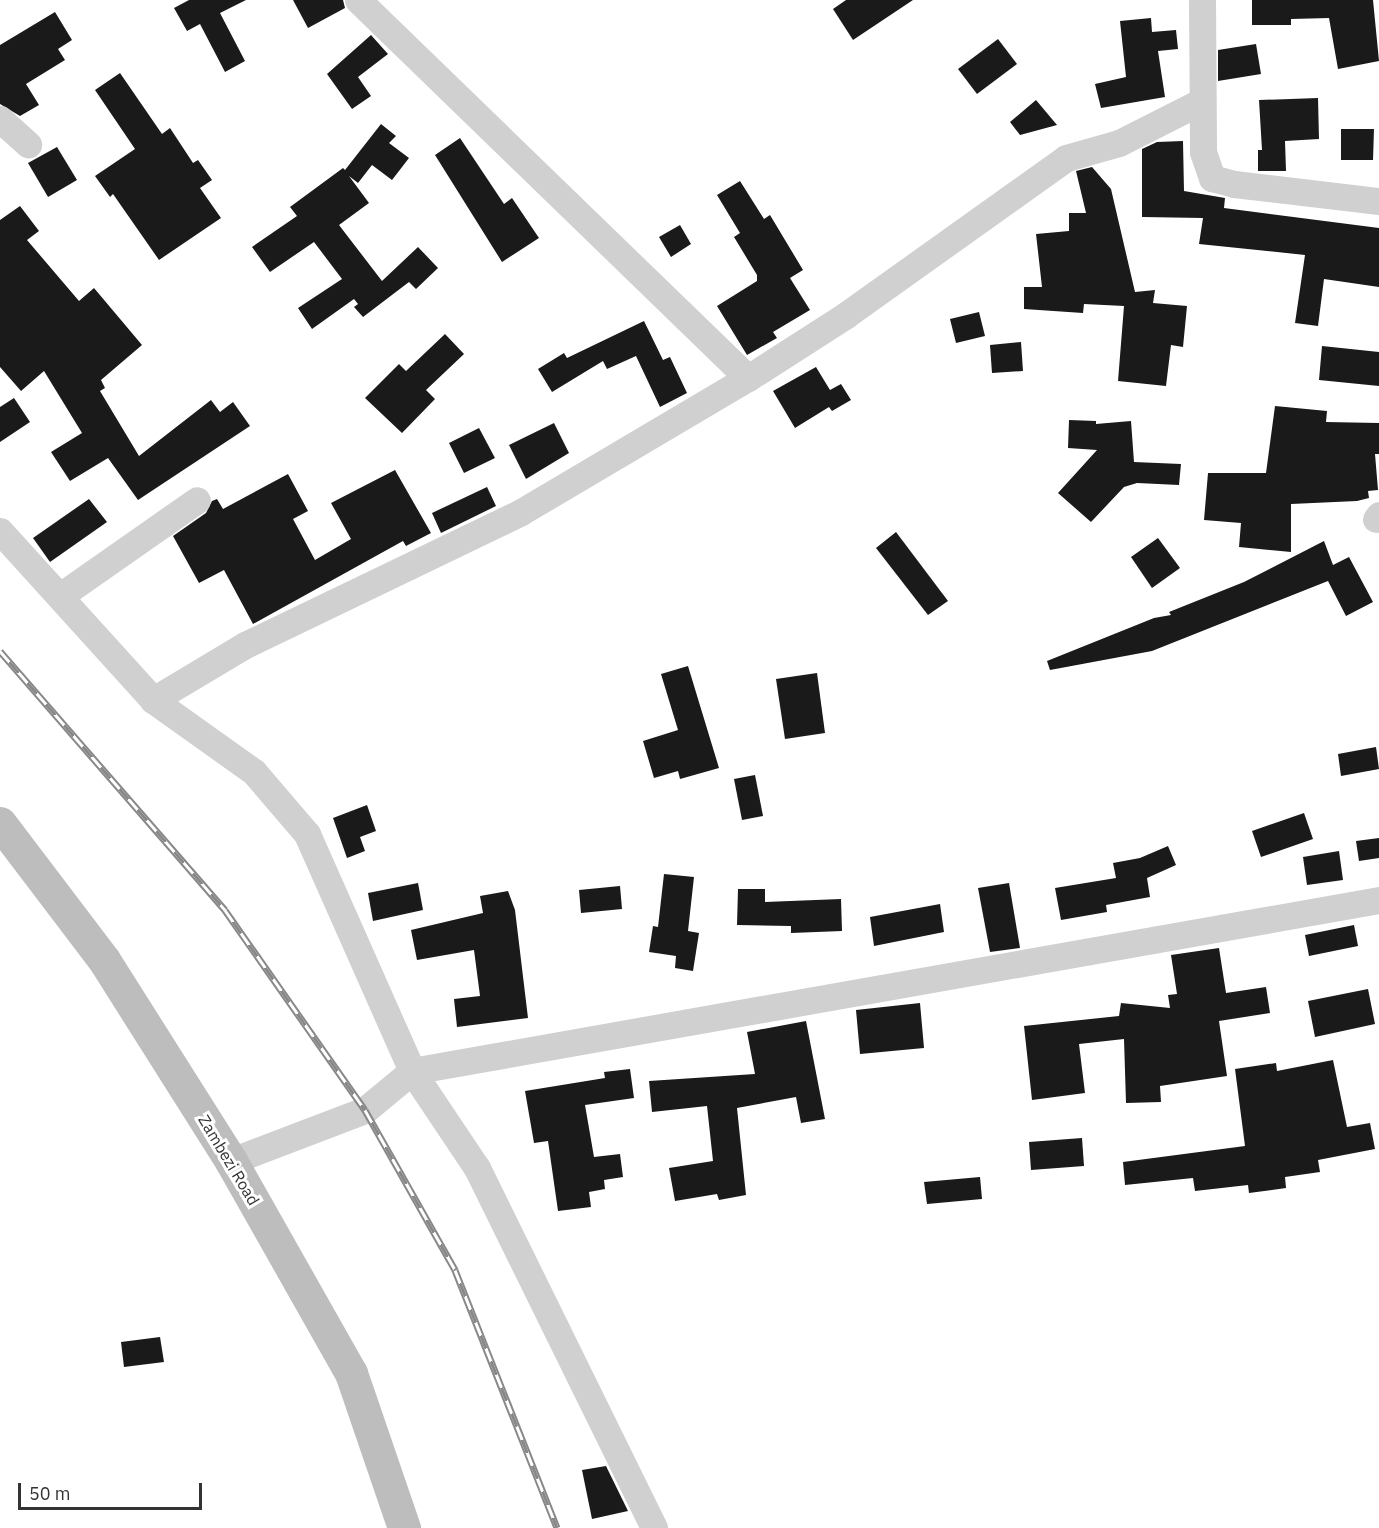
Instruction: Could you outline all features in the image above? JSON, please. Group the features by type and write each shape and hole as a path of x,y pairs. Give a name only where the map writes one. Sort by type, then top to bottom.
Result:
{"main road":[{"name":"Zambezi Road","path":"0,823 104,960 231,1161 351,1374 404,1528"}],"street":[{"path":"358,0 748,378"},
{"path":"1202,0 1204,165 1212,178 1234,184 1379,201"},
{"path":"153,699 245,645 521,512 748,378 846,315 1066,158 1119,143 1202,101"},
{"path":"0,119 28,144"},
{"path":"60,596 197,500"},
{"path":"0,531 153,699 254,772 307,834 412,1071 477,1168 654,1528"},
{"path":"231,1161 365,1110 412,1071 1379,900"}],"building":[{"path":"189,0 246,0 220,13 245,61 225,72 200,24 187,31 174,8"},
{"path":"293,0 343,0 345,8 308,28"},
{"path":"846,0 913,0 853,40 833,9"},
{"path":"1252,0 1373,0 1379,61 1338,69 1329,18 1291,19 1291,25 1252,25"},
{"path":"55,12 72,40 58,49 65,60 26,84 39,105 20,116 0,104 0,45"},
{"path":"1151,18 1152,32 1176,30 1178,49 1158,51 1165,97 1101,108 1095,84 1126,77 1120,21"},
{"path":"371,35 388,54 358,77 371,96 352,109 327,74"},
{"path":"998,39 1017,64 977,94 958,69"},
{"path":"1256,44 1261,74 1218,81 1218,50"},
{"path":"120,73 162,134 170,128 193,163 198,160 212,180 200,188 221,218 159,260 113,194 110,197 95,176 135,149 95,90"},
{"path":"1318,98 1319,139 1285,141 1286,171 1258,171 1258,150 1262,150 1259,100"},
{"path":"1036,100 1057,125 1020,135 1010,122"},
{"path":"381,124 396,136 389,143 409,158 392,180 372,165 358,183 349,176 369,203 339,225 382,281 418,247 438,268 416,289 409,282 363,317 354,307 358,304 354,299 312,329 298,308 342,279 314,242 270,272 252,247 297,216 290,207 343,168 345,170"},
{"path":"1341,129 1374,129 1373,160 1341,160"},
{"path":"460,138 504,204 512,198 539,238 502,262 435,155"},
{"path":"1183,141 1184,191 1225,198 1224,208 1379,228 1379,287 1324,279 1318,326 1295,323 1305,255 1199,244 1203,218 1142,217 1142,149 1157,142"},
{"path":"57,147 77,180 48,197 28,163"},
{"path":"1092,167 1111,189 1135,292 1155,290 1153,303 1187,306 1183,347 1171,345 1166,386 1118,381 1124,306 1084,304 1083,313 1024,309 1024,287 1042,287 1036,234 1069,231 1069,213 1086,213 1076,171"},
{"path":"740,181 764,219 770,215 803,270 790,278 810,310 773,332 777,338 747,355 717,306 757,281 757,275 734,237 740,233 717,195"},
{"path":"20,206 39,231 27,240 79,301 94,288 142,345 101,380 105,388 100,391 139,456 211,400 220,412 233,402 250,426 138,500 108,458 70,481 51,452 82,433 44,371 21,391 0,367 0,220"},
{"path":"680,225 691,244 671,257 659,237"},
{"path":"979,312 985,336 956,343 950,319"},
{"path":"644,321 663,360 670,357 687,393 660,407 636,356 607,369 603,361 552,392 538,369 564,353 567,358"},
{"path":"445,334 464,354 426,390 435,399 402,433 365,398 399,364 406,371"},
{"path":"1021,342 1023,371 992,373 990,345"},
{"path":"1322,346 1379,352 1379,386 1319,380"},
{"path":"816,367 830,390 841,384 851,400 832,411 829,407 795,428 773,391"},
{"path":"14,398 30,422 0,442 0,407"},
{"path":"1275,406 1327,411 1326,422 1379,423 1379,454 1375,454 1378,490 1368,491 1369,498 1357,501 1291,504 1291,552 1239,547 1241,523 1204,520 1208,473 1266,473"},
{"path":"1069,420 1096,421 1096,424 1131,421 1134,462 1181,464 1179,485 1137,483 1124,487 1091,522 1058,493 1097,450 1068,448"},
{"path":"554,423 569,453 526,479 509,445"},
{"path":"479,428 495,458 464,473 449,443"},
{"path":"395,470 431,533 406,546 403,541 253,624 224,570 199,583 173,536 206,513 212,501 217,499 223,509 288,474 308,511 293,519 315,560 351,539 331,503"},
{"path":"487,487 496,506 441,533 432,513"},
{"path":"89,499 107,522 50,562 33,538"},
{"path":"896,532 948,601 928,615 876,548"},
{"path":"1158,538 1180,568 1152,588 1131,557"},
{"path":"1324,541 1333,565 1349,557 1373,602 1346,616 1328,581 1152,651 1050,670 1047,661 1154,618 1171,615 1169,612 1244,582"},
{"path":"688,666 719,768 680,779 678,771 654,778 643,741 678,730 661,674"},
{"path":"817,673 825,733 785,739 776,679"},
{"path":"1376,747 1379,769 1341,776 1338,754"},
{"path":"755,775 763,816 742,820 734,779"},
{"path":"367,805 376,831 360,837 365,851 347,858 333,818"},
{"path":"1304,813 1313,839 1261,857 1252,831"},
{"path":"1379,838 1379,858 1359,861 1356,841"},
{"path":"1168,846 1176,865 1147,878 1150,897 1106,905 1107,912 1061,920 1055,888 1116,878 1113,863 1140,858"},
{"path":"1339,851 1343,880 1307,885 1303,857"},
{"path":"664,874 694,877 688,931 699,933 693,971 675,968 676,956 649,952 653,926 658,927"},
{"path":"418,883 423,910 373,921 368,893"},
{"path":"1009,883 1020,948 990,952 978,888"},
{"path":"620,886 622,909 581,913 579,890"},
{"path":"738,889 765,889 765,902 841,899 842,931 791,933 791,926 737,925"},
{"path":"508,891 515,910 528,1018 457,1027 454,999 480,996 474,950 417,960 411,930 483,913 480,896"},
{"path":"940,904 944,932 874,946 870,917"},
{"path":"1354,925 1358,946 1309,956 1305,935"},
{"path":"1219,948 1226,993 1266,987 1270,1013 1219,1021 1227,1076 1160,1086 1161,1102 1126,1103 1124,1039 1079,1044 1085,1093 1032,1100 1024,1026 1119,1016 1121,1003 1170,1008 1168,995 1177,994 1171,955"},
{"path":"1368,989 1375,1024 1315,1037 1308,1001"},
{"path":"920,1003 924,1048 860,1054 856,1010"},
{"path":"806,1021 825,1119 801,1123 796,1097 737,1108 746,1195 719,1200 717,1194 675,1201 669,1168 713,1161 707,1106 652,1112 649,1081 755,1074 747,1032"},
{"path":"1333,1060 1347,1127 1370,1123 1375,1149 1318,1160 1320,1172 1285,1177 1286,1188 1249,1193 1248,1185 1195,1191 1193,1178 1125,1185 1123,1162 1245,1146 1235,1069 1276,1063 1277,1071"},
{"path":"630,1069 634,1098 585,1105 594,1157 620,1154 623,1177 604,1180 605,1189 589,1192 591,1207 558,1211 548,1141 534,1143 525,1091 605,1078 604,1072"},
{"path":"1082,1138 1084,1166 1031,1170 1029,1142"},
{"path":"980,1177 982,1199 927,1204 924,1182"},
{"path":"160,1337 164,1362 124,1367 121,1342"},
{"path":"606,1466 628,1511 592,1519 582,1470"}],"railway":[{"path":"0,651 225,910 365,1110 455,1270 557,1528"}]}
